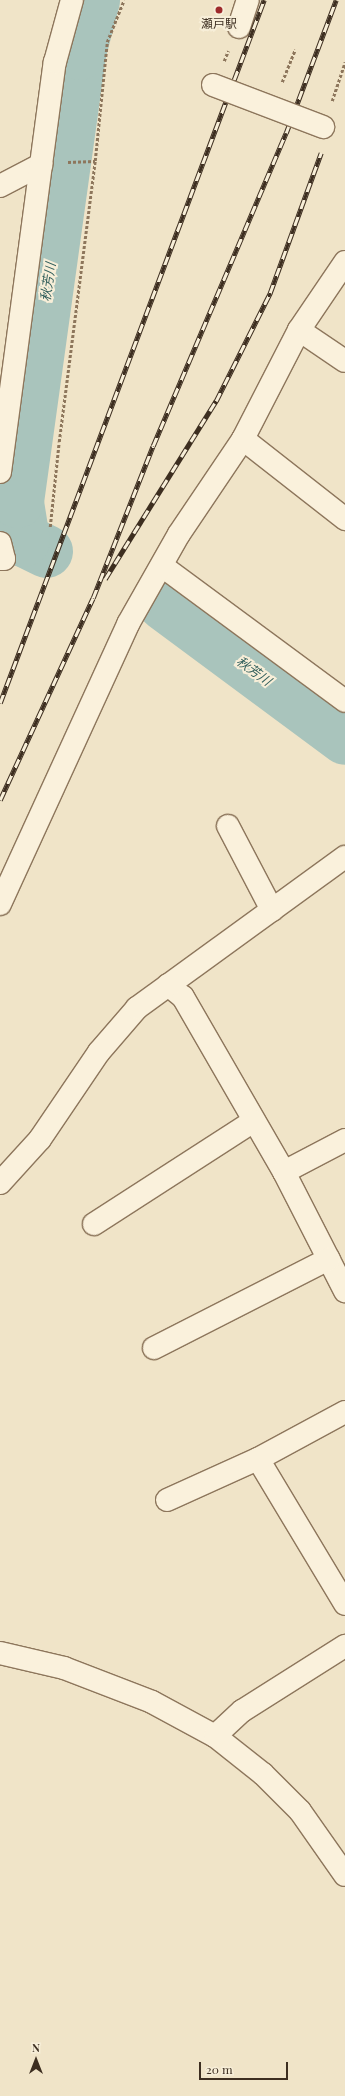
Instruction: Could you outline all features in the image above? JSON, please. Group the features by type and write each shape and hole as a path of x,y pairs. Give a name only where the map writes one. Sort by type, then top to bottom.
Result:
{"street":[{"path":"0,472 55,62 72,0"},
{"path":"239,27 248,0"},
{"path":"214,85 323,127"},
{"path":"0,186 42,164"},
{"path":"0,904 128,624 179,534 243,440 299,330 345,262"},
{"path":"299,330 345,361"},
{"path":"243,440 345,519"},
{"path":"0,543 4,559 0,559"},
{"path":"162,566 345,701"},
{"path":"228,826 272,910"},
{"path":"0,1184 40,1139 99,1052 137,1008 168,984 345,857"},
{"path":"168,984 184,997 284,1172 345,1291"},
{"path":"94,1224 254,1121"},
{"path":"284,1172 345,1140"},
{"path":"154,1348 329,1260"},
{"path":"167,1500 258,1459 345,1412"},
{"path":"258,1459 345,1604"},
{"path":"215,1736 242,1711 345,1646"},
{"path":"0,1653 64,1668 152,1702 215,1736 263,1774 300,1811 345,1875"}],"path":[{"path":"50,527 59,442 95,161 107,42 124,0"},
{"path":"214,85 239,27"},
{"path":"272,107 295,50"},
{"path":"323,127 345,62"}],"waterway":[{"name":"秋芳川","path":"46,551 23,540 17,501 79,53 93,0"},
{"name":"秋芳川","path":"164,604 345,738"}],"railway":[{"path":"0,703 264,0"},
{"path":"0,800 93,598 153,446 286,133 336,0"},
{"path":"105,579 216,401 270,293 321,153"}],"place":[{"name":"瀬戸駅","path":"219,10"}]}
